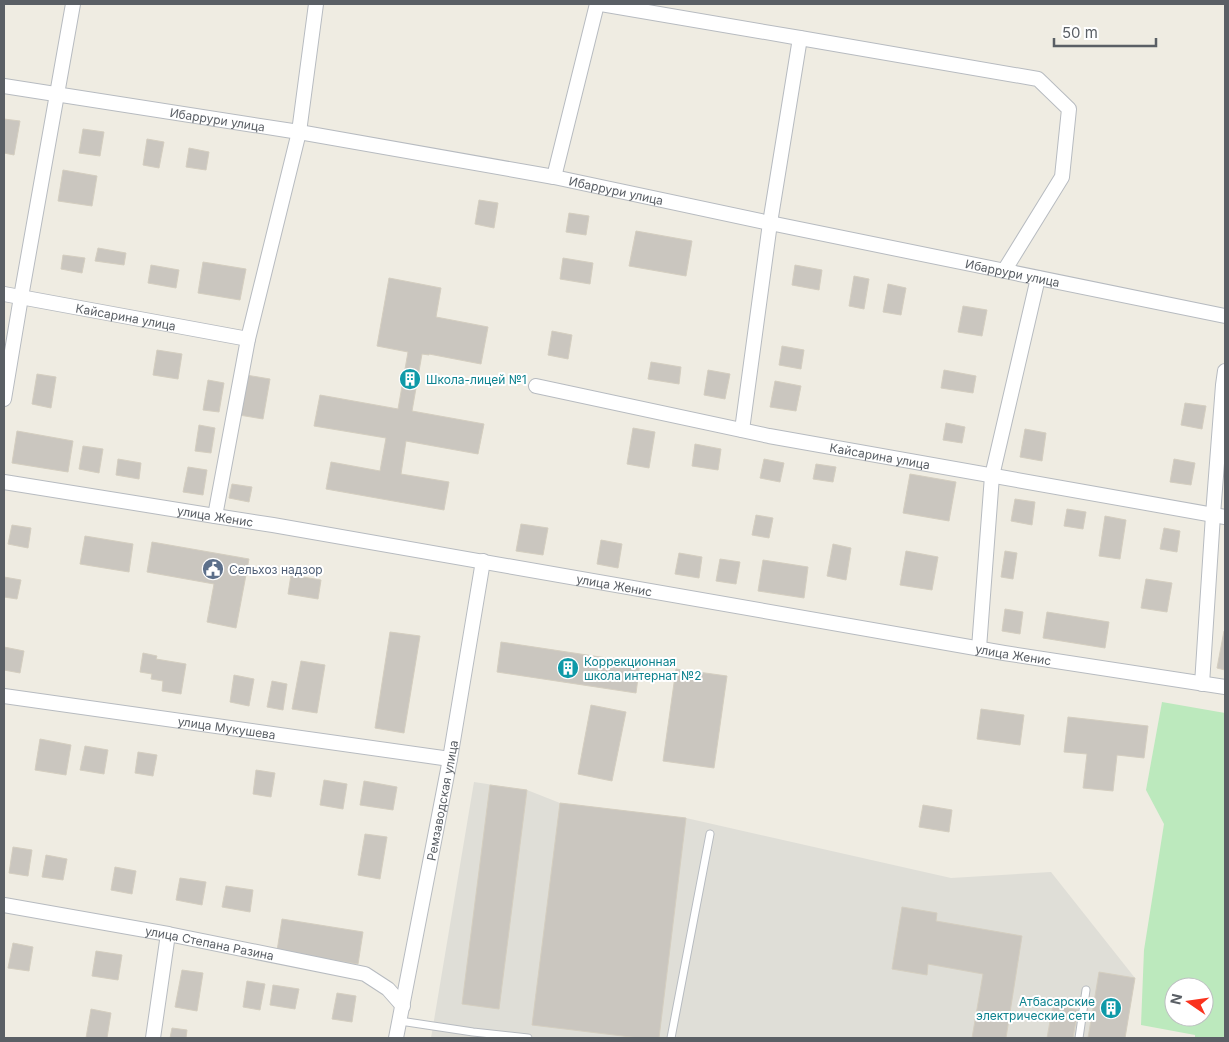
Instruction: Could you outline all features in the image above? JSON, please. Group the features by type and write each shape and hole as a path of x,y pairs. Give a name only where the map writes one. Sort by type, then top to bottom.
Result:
{"street":[{"path":"4,399 20,297 73,4"},
{"path":"215,516 248,339 299,132 316,4"},
{"path":"554,176 597,4"},
{"path":"601,4 1038,79 1070,109 1062,177 1004,271"},
{"path":"742,430 770,223 800,38"},
{"name":"Ибаррури улица","path":"4,86 299,132 554,176 770,223 1225,316"},
{"path":"979,648 992,476 1038,278"},
{"name":"Кайсарина улица","path":"4,294 248,339"},
{"path":"1202,684 1219,516 1225,371"},
{"name":"Кайсарина улица","path":"536,386 742,430 1219,516"},
{"name":"улица Женис","path":"4,482 273,525 979,648 1225,687"},
{"name":"Ремзаводская улица","path":"396,1038 450,759 483,561"},
{"name":"улица Мукушева","path":"4,696 450,759"},
{"name":"улица Степана Разина","path":"4,905 168,934 365,974 388,989 403,1006"},
{"path":"152,1038 168,934"}],"lane":[{"path":"671,1038 710,834"},
{"path":"1079,1038 1086,990"},
{"path":"400,1021 473,1035 528,1038"}],"shaded area":[{"path":"474,782 527,790 560,803 686,818 951,878 1051,872 1135,978 1125,1038 431,1038"}],"green space":[{"path":"1162,702 1225,713 1225,1038 1195,1038 1195,1035 1141,1025 1144,950 1164,824 1146,790"}],"building":[{"path":"4,119 20,121 14,155 4,153"},
{"path":"83,129 104,132 100,156 79,153"},
{"path":"147,139 164,142 159,168 143,165"},
{"path":"189,148 209,152 206,170 186,167"},
{"path":"63,170 97,176 92,206 58,201"},
{"path":"479,200 498,203 494,228 475,224"},
{"path":"569,213 589,216 586,235 566,232"},
{"path":"636,231 692,241 686,276 629,266"},
{"path":"98,248 126,253 124,265 95,261"},
{"path":"63,255 85,258 82,273 61,269"},
{"path":"563,258 593,263 590,284 560,279"},
{"path":"203,262 246,269 240,300 198,293"},
{"path":"151,265 179,270 176,288 148,283"},
{"path":"795,265 822,270 819,290 792,285"},
{"path":"854,276 869,279 864,309 849,306"},
{"name":"Школа-лицей №1","path":"389,278 441,288 436,317 488,327 481,364 422,354 412,411 484,424 478,454 406,441 401,474 449,482 444,510 326,489 331,462 380,471 386,438 314,426 320,395 398,409 408,352 377,346"},
{"path":"888,284 906,288 901,315 883,312"},
{"path":"963,306 987,310 982,336 958,332"},
{"path":"552,331 572,335 568,359 548,355"},
{"path":"782,346 804,350 801,369 779,365"},
{"path":"157,350 182,354 178,379 153,375"},
{"path":"651,362 681,367 679,384 648,379"},
{"path":"708,370 730,374 725,399 704,395"},
{"path":"944,370 976,376 973,393 941,388"},
{"path":"37,374 56,377 51,408 32,404"},
{"path":"246,375 270,379 263,419 239,415"},
{"path":"208,380 224,383 219,412 203,410"},
{"path":"775,381 801,386 796,411 770,407"},
{"path":"1185,403 1206,406 1202,429 1181,425"},
{"path":"946,423 965,427 962,443 943,440"},
{"path":"199,425 215,428 211,453 195,451"},
{"path":"633,428 655,432 649,468 627,464"},
{"path":"1025,429 1046,433 1042,461 1020,457"},
{"path":"17,431 73,441 68,472 12,463"},
{"path":"695,444 721,449 718,470 692,466"},
{"path":"83,446 103,449 99,473 79,469"},
{"path":"118,459 141,463 139,479 116,475"},
{"path":"764,459 784,463 780,482 760,478"},
{"path":"1174,459 1195,463 1191,485 1170,482"},
{"path":"816,464 836,467 833,482 813,479"},
{"path":"188,467 207,470 203,495 183,492"},
{"path":"910,474 956,482 949,521 903,513"},
{"path":"232,484 252,487 249,502 229,498"},
{"path":"1015,499 1035,502 1032,525 1011,521"},
{"path":"1067,509 1086,512 1083,529 1064,526"},
{"path":"756,515 773,518 769,538 752,535"},
{"path":"1105,516 1126,520 1120,559 1099,556"},
{"path":"521,524 548,528 543,555 516,551"},
{"path":"12,525 31,528 28,548 8,544"},
{"path":"1164,528 1180,531 1177,552 1160,549"},
{"path":"85,536 133,544 129,572 80,564"},
{"path":"601,540 622,544 618,568 597,564"},
{"path":"152,542 249,559 236,628 207,622 214,584 147,572"},
{"path":"833,544 851,548 846,580 827,576"},
{"path":"906,551 938,557 932,590 900,585"},
{"path":"1005,551 1017,553 1013,579 1001,577"},
{"path":"679,553 702,557 699,578 675,574"},
{"path":"720,559 740,562 736,584 716,581"},
{"path":"763,560 808,567 804,598 758,591"},
{"path":"291,575 321,580 318,599 288,594"},
{"path":"4,577 21,580 17,599 4,597"},
{"path":"1146,579 1172,583 1167,612 1141,608"},
{"path":"1005,609 1023,612 1020,634 1002,631"},
{"path":"1047,612 1109,622 1105,648 1043,638"},
{"path":"390,632 420,636 404,733 375,728"},
{"path":"1225,632 1225,670 1217,668"},
{"name":"Коррекционная школа интернат №2","path":"501,642 640,663 636,693 497,672"},
{"path":"4,647 24,651 20,673 4,670"},
{"path":"143,653 157,656 156,659 186,664 181,694 162,691 163,681 151,679 152,674 140,672"},
{"path":"301,661 325,665 317,713 292,709"},
{"path":"676,669 727,676 714,768 663,761"},
{"path":"234,675 254,679 249,706 230,702"},
{"path":"272,681 287,684 283,710 267,707"},
{"path":"591,705 626,712 612,781 578,774"},
{"path":"981,709 1024,715 1020,745 977,739"},
{"path":"1068,717 1148,726 1144,758 1117,755 1113,791 1083,788 1087,754 1064,752"},
{"path":"40,739 71,745 66,775 35,770"},
{"path":"85,746 108,750 104,774 80,770"},
{"path":"138,752 157,755 153,776 135,773"},
{"path":"256,770 275,773 271,797 253,794"},
{"path":"324,780 347,784 343,809 320,805"},
{"path":"364,781 397,787 393,810 360,805"},
{"path":"490,785 527,790 499,1009 462,1004"},
{"path":"560,803 686,818 659,1038 639,1038 532,1025"},
{"path":"923,805 952,810 949,832 919,827"},
{"path":"365,834 387,837 380,879 358,875"},
{"path":"13,847 32,850 28,876 9,873"},
{"path":"46,855 67,859 63,880 42,877"},
{"path":"115,867 136,871 132,894 111,890"},
{"path":"180,878 206,882 202,905 176,900"},
{"path":"226,886 253,890 250,912 222,907"},
{"path":"902,907 937,913 936,921 1022,936 1006,1038 972,1038 983,974 928,964 927,975 892,969"},
{"path":"282,919 363,932 358,964 277,951"},
{"path":"13,943 33,947 29,971 8,968"},
{"path":"96,951 122,955 118,980 92,976"},
{"path":"182,970 203,973 197,1011 175,1007"},
{"name":"Атбасарские электрические сети","path":"1099,972 1135,978 1125,1038 1088,1038"},
{"path":"247,981 265,984 260,1010 243,1007"},
{"path":"273,985 299,989 295,1009 270,1005"},
{"path":"337,993 356,996 352,1022 332,1019"},
{"path":"1053,1005 1078,1010 1073,1038 1047,1038"},
{"path":"91,1009 111,1013 107,1038 86,1038"},
{"path":"172,1028 187,1030 186,1038 170,1038"}],"place":[{"name":"Школа-лицей №1","path":"410,379"},
{"name":"Сельхоз надзор","path":"213,569"},
{"name":"Коррекционная школа интернат №2","path":"568,668"},
{"name":"Атбасарские электрические сети","path":"1111,1008"}]}
